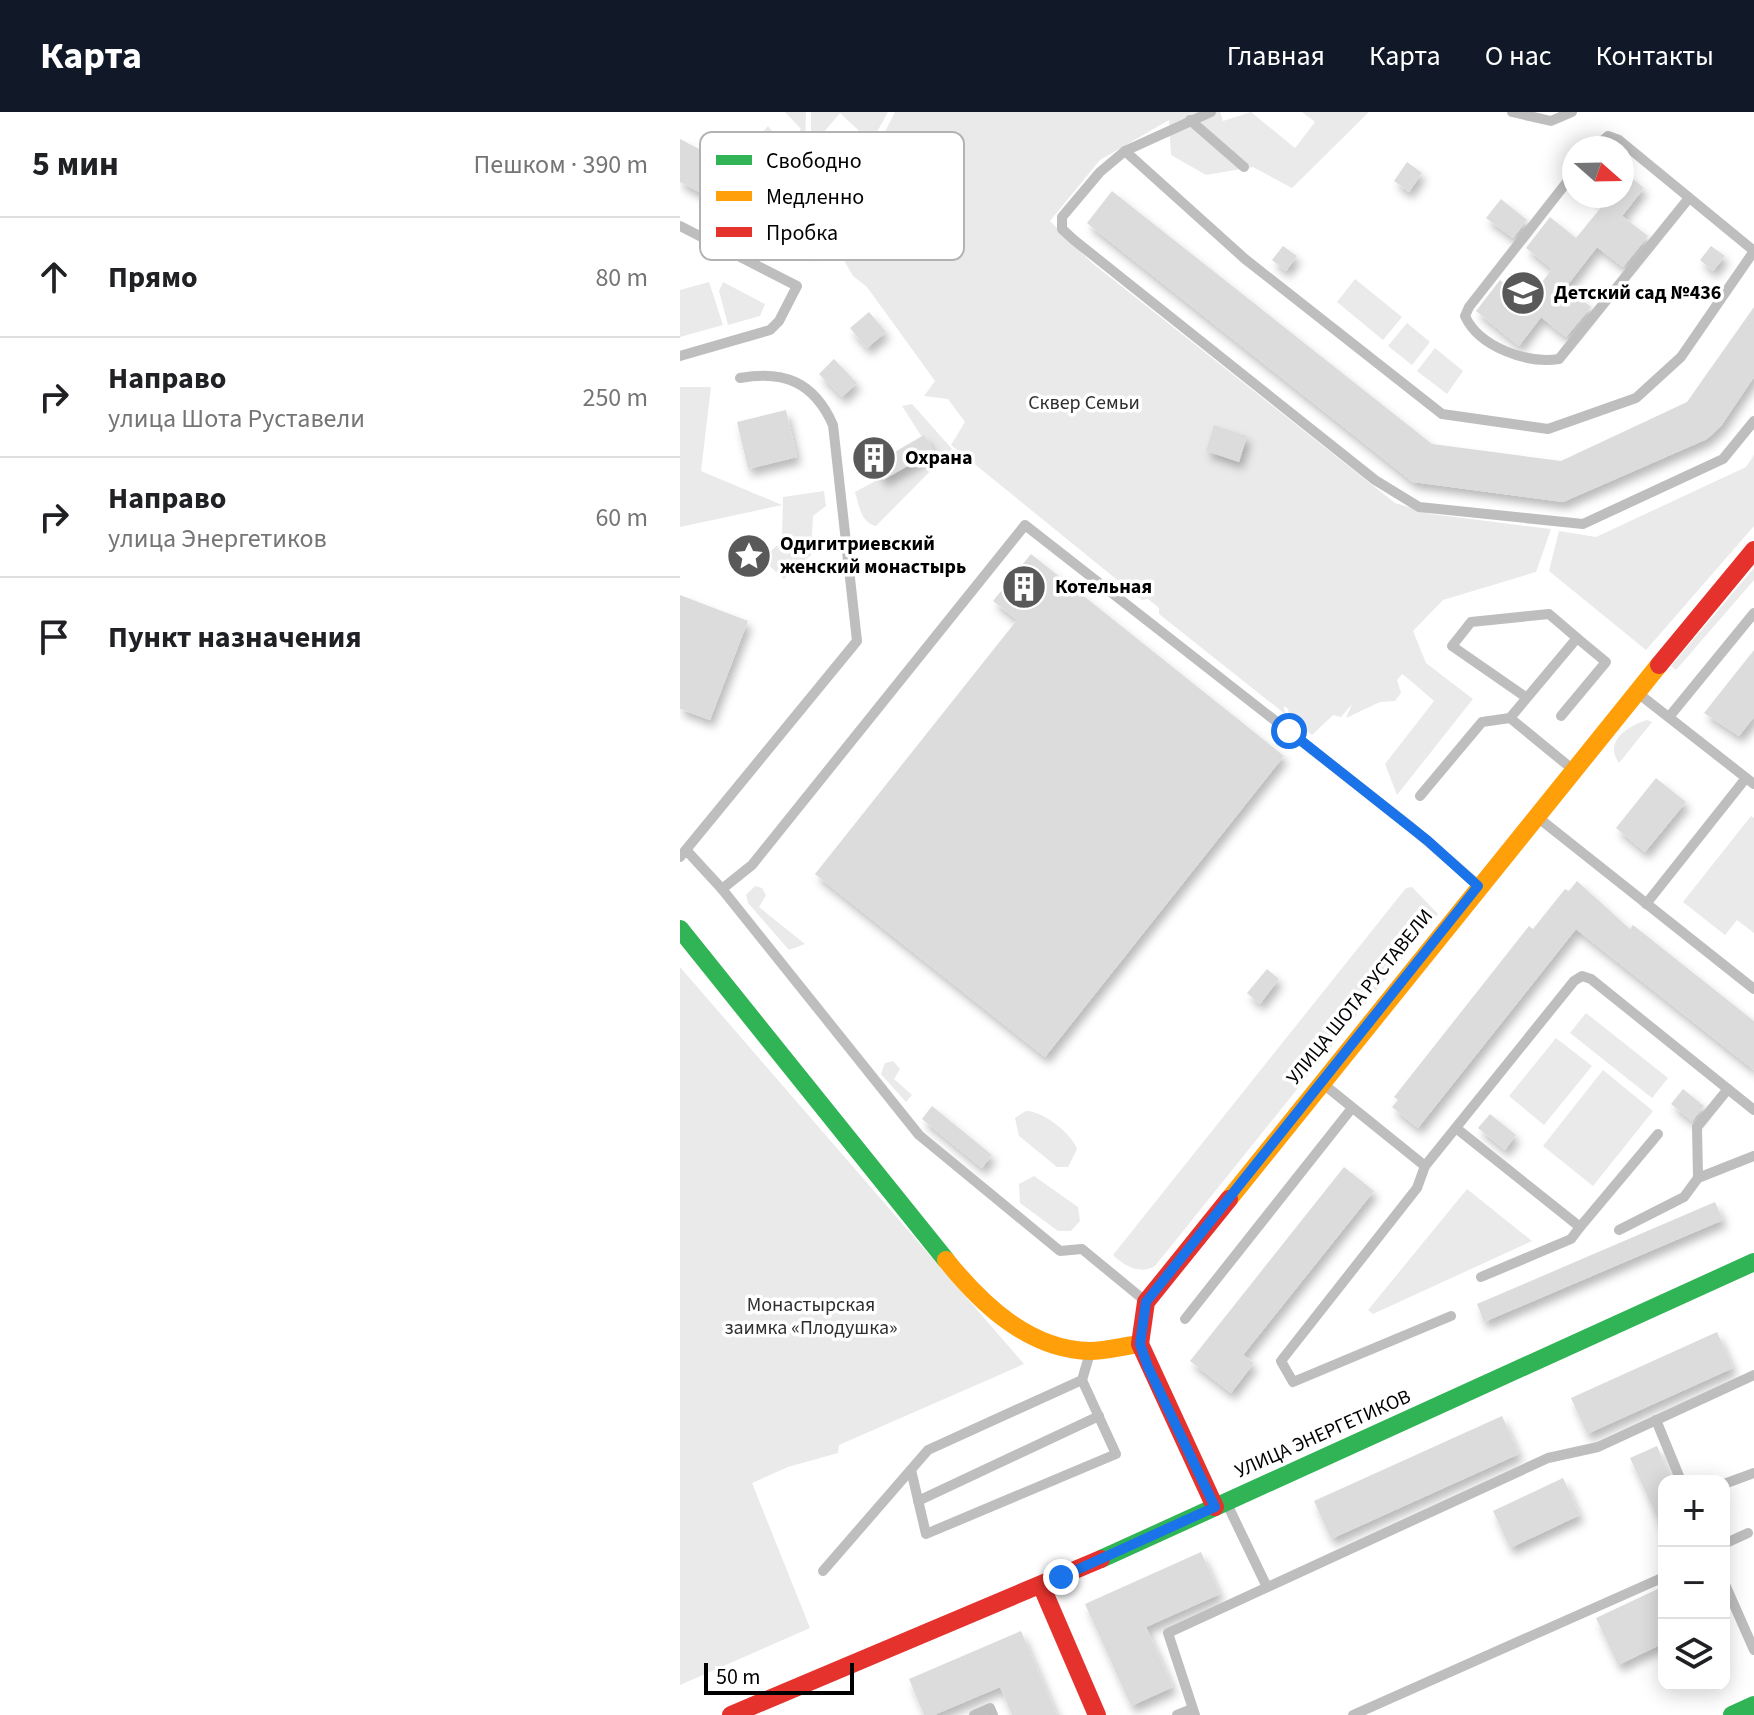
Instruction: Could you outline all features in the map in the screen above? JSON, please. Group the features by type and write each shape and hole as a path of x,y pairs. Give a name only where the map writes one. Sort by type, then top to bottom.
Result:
{"street":[{"name":"УЛИЦА ШОТА РУСТАВЕЛИ","path":"1146,1302 1478,886 1754,550"},
{"path":"680,929 952,1268 1019,1331 1044,1345 1090,1351 1140,1344"},
{"name":"УЛИЦА ЭНЕРГЕТИКОВ","path":"731,1715 1041,1585 1754,1262"},
{"path":"1146,1302 1140,1344 1220,1504"},
{"path":"1041,1585 1097,1715"},
{"path":"1732,1715 1754,1705"}],"lane":[{"path":"1211,112 1125,151 1100,172 1062,217 1062,229 1375,480 1419,507 1556,523 1595,522 1723,459 1754,421"},
{"path":"1512,112 1551,121 1572,112"},
{"path":"1190,120 1244,167"},
{"path":"1125,151 1245,259 1442,414 1548,429 1636,398 1681,357 1754,251 1634,152"},
{"path":"1562,188 1465,316 1469,324 1505,352 1559,359 1689,198"},
{"path":"680,226 700,236"},
{"path":"680,356 770,330 779,321 797,286 746,260"},
{"path":"740,378 767,373 785,377 815,394 827,410 833,425 857,641 684,854 722,889 919,1135 1060,1251 1082,1249 1146,1302"},
{"path":"722,889 752,865 1025,525 1401,819 1478,886"},
{"path":"1669,717 1754,613"},
{"path":"1527,698 1452,646 1471,622 1549,614 1606,662 1561,716"},
{"path":"1420,796 1482,722 1510,718 1577,638"},
{"path":"1636,691 1750,781 1646,904"},
{"path":"1510,718 1573,769"},
{"path":"1535,816 1754,989"},
{"path":"1451,1316 1293,1382 1281,1361 1417,1188 1425,1166 1574,981 1582,976 1591,979 1754,1110"},
{"path":"1320,1082 1425,1166"},
{"path":"1698,1178 1697,1127 1728,1089"},
{"path":"1185,1319 1352,1108"},
{"path":"1456,1128 1580,1227"},
{"path":"1481,1277 1571,1239 1658,1134"},
{"path":"1619,1230 1684,1197 1698,1178 1754,1156"},
{"path":"911,1470 926,1534 1116,1454 1082,1380 1090,1351"},
{"path":"1177,1715 1193,1712 1168,1633 1548,1458 1598,1447 1754,1375"},
{"path":"823,1571 928,1450 1082,1380"},
{"path":"918,1501 1099,1416"},
{"path":"1656,1420 1679,1475"},
{"path":"1730,1482 1754,1473"},
{"path":"1220,1504 1267,1587"},
{"path":"1730,1541 1748,1533"},
{"path":"1353,1715 1658,1580"},
{"path":"1730,1596 1754,1650"},
{"path":"974,1715 990,1708 993,1715"}],"green space":[{"path":"785,112 806,112 805,132 798,132 801,129"},
{"path":"811,112 888,112 877,132 860,132 840,113 824,132 811,132"},
{"name":"Сквер Семьи","path":"895,112 1220,112 1223,121 1251,112 1295,148 1315,122 1302,112 1369,112 1292,188 1253,167 1206,175 1171,155 1169,120 1100,160 1050,221 1091,262 1395,503 1431,514 1551,529 1536,572 1443,600 1413,631 1426,663 1473,699 1397,795 1385,764 1434,701 1405,676 1402,674 1397,680 1401,693 1395,701 1380,702 1346,718 1352,704 1341,717 1333,715 1312,735 1290,718 1288,709 1284,706 1285,714 1159,614 1159,608 1148,599 1142,600 951,445 965,422 948,399 924,396 935,381 844,260 964,260 964,132 885,132"},
{"path":"1355,279 1402,317 1383,340 1337,302"},
{"path":"709,282 723,325 680,337 680,290"},
{"path":"723,282 765,304 760,316 728,325 719,291"},
{"path":"1407,323 1430,342 1412,365 1388,346"},
{"path":"1435,348 1463,371 1447,394 1417,371"},
{"path":"680,387 711,387 701,471 782,505 680,527"},
{"path":"912,404 952,449 876,526 864,517 855,492 931,451 902,406"},
{"path":"1754,455 1754,526 1646,650 1549,571 1559,531 1596,537 1746,467"},
{"path":"824,491 826,506 813,516 811,555 784,579 762,559 782,541 783,497"},
{"path":"1754,568 1754,580 1676,670 1671,666"},
{"path":"1647,720 1652,722 1619,763 1614,748 1616,741 1626,730"},
{"path":"1751,816 1754,818 1754,933 1737,920 1725,935 1683,902"},
{"path":"755,886 762,888 766,895 759,907 805,944 789,950 748,903 746,895"},
{"path":"1412,887 1438,914 1155,1266 1138,1269 1117,1259 1113,1255 1406,888"},
{"name":"Монастырская заимка «Плодушка»","path":"680,967 1024,1364 839,1445 838,1453 788,1467 752,1483 810,1628 680,1685"},
{"path":"1586,1013 1668,1078 1652,1098 1570,1033"},
{"path":"1556,1038 1592,1066 1544,1125 1509,1096"},
{"path":"893,1061 900,1069 894,1079 912,1095 906,1102 881,1074 885,1063"},
{"path":"1603,1070 1653,1111 1593,1186 1543,1146"},
{"path":"1026,1111 1048,1119 1074,1143 1077,1149 1068,1167 1057,1167 1019,1136 1015,1118"},
{"path":"1034,1176 1078,1207 1080,1221 1071,1231 1058,1231 1020,1203 1019,1184"},
{"path":"1467,1189 1532,1241 1373,1314 1368,1310"}],"building":[{"path":"680,139 700,149 700,192 680,182"},
{"path":"1407,162 1422,173 1409,192 1394,181"},
{"path":"1634,180 1644,188 1634,201"},
{"path":"1112,191 1432,444 1561,461 1687,402 1754,307 1754,377 1721,426 1707,439 1563,502 1413,482 1087,223"},
{"path":"1501,199 1527,220 1513,238 1486,218"},
{"path":"1601,208 1628,208 1622,216 1648,236 1623,267 1597,247 1566,287 1591,307 1566,337 1541,317 1519,346 1476,311 1500,280 1527,302 1552,269 1526,248 1550,217 1576,238"},
{"path":"1283,246 1297,256 1286,271 1272,260"},
{"path":"1711,246 1725,256 1713,271 1700,260"},
{"path":"869,312 886,332 867,348 850,328"},
{"path":"834,359 857,383 842,397 819,374"},
{"path":"786,410 797,457 748,469 737,422"},
{"path":"1214,425 1247,436 1239,462 1206,451"},
{"path":"924,435 934,451 883,480 874,464"},
{"path":"1031,554 1284,756 1045,1057 815,874 1017,620 993,601"},
{"path":"680,595 748,621 710,720 680,709"},
{"path":"1754,650 1754,717 1739,736 1704,713"},
{"path":"1656,778 1686,802 1645,852 1616,828"},
{"path":"1577,881 1630,929 1633,925 1754,1021 1754,1070 1576,929 1418,1128 1392,1107 1398,1100 1394,1097 1529,926 1533,929 1565,889 1569,891"},
{"path":"1267,969 1279,979 1260,1004 1247,993"},
{"path":"1683,1089 1704,1106 1692,1121 1671,1104"},
{"path":"932,1106 992,1155 982,1168 922,1119"},
{"path":"1490,1114 1516,1135 1505,1150 1478,1128"},
{"path":"1344,1167 1374,1191 1243,1355 1254,1363 1231,1393 1190,1361"},
{"path":"1715,1202 1723,1220 1484,1322 1477,1304"},
{"path":"1717,1332 1733,1368 1587,1434 1571,1398"},
{"path":"1502,1416 1519,1454 1331,1539 1314,1501"},
{"path":"1657,1446 1669,1475 1658,1475 1658,1520 1630,1458"},
{"path":"1563,1478 1580,1515 1510,1548 1493,1511"},
{"path":"1201,1552 1220,1594 1146,1627 1173,1687 1131,1706 1085,1604"},
{"path":"1658,1589 1658,1646 1618,1665 1596,1618"},
{"path":"1021,1631 1057,1715 1012,1715 1000,1687 934,1715 924,1715 909,1679"}],"traffic: fast":[{"path":"680,929 946,1260"},
{"path":"1101,1559 1754,1262"},
{"path":"1732,1715 1754,1705"}],"traffic: slow":[{"path":"1229,1199 1659,665"},
{"path":"946,1260 975,1293 1009,1322 1047,1343 1090,1351 1140,1344"}],"traffic: jam":[{"path":"1659,665 1754,550"},
{"path":"1215,1507 1140,1344 1146,1302 1229,1199"},
{"path":"731,1715 1101,1559"},
{"path":"1041,1585 1097,1715"}],"place":[{"name":"Детский сад №436","path":"1523,293"},
{"name":"Охрана","path":"874,458"},
{"name":"Одигитриевский женский монастырь","path":"749,556"},
{"name":"Котельная","path":"1024,587"}],"route":[{"path":"1061,1577 1215,1507 1140,1344 1146,1302 1159,1281 1478,886 1428,841 1289,731"}]}
